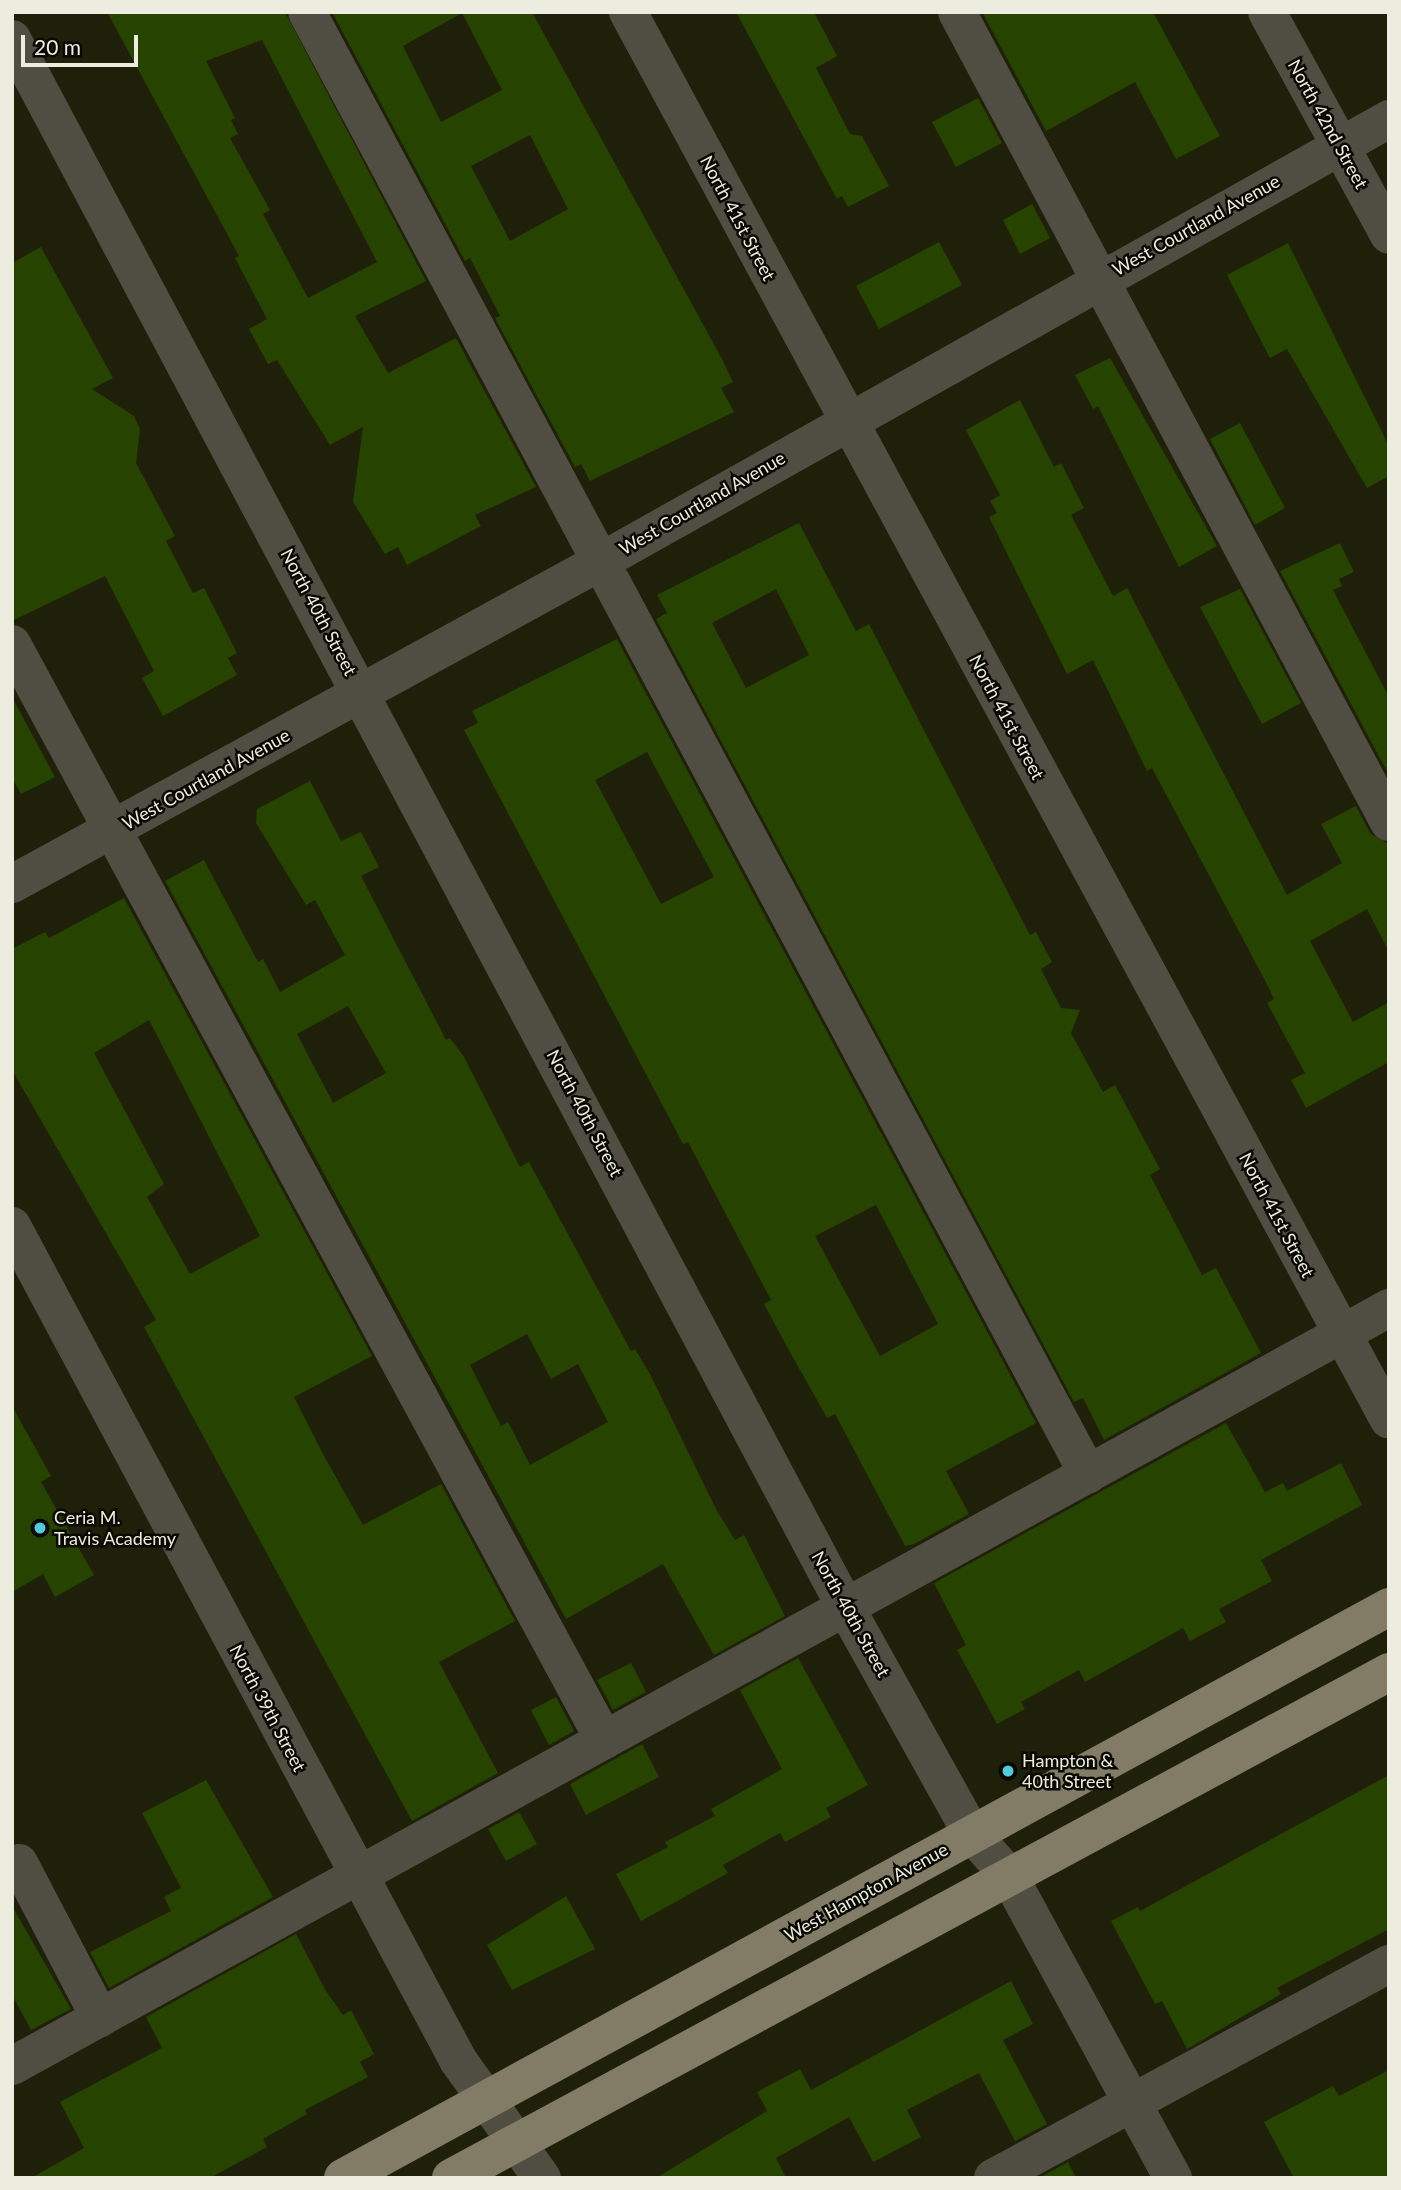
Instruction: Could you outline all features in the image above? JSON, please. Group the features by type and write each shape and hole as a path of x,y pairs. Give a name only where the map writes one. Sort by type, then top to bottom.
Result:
{"main road":[{"name":"West Hampton Avenue","path":"344,2178 1389,1607"},
{"path":"451,2178 515,2140 1389,1672"}],"street":[{"path":"307,12 1088,1474"},
{"name":"North 41st Street","path":"628,12 846,420 1389,1420"},
{"path":"957,12 1389,822"},
{"name":"North 42nd Street","path":"1267,12 1389,235"},
{"name":"North 40th Street","path":"12,39 361,691 845,1606 972,1834 1009,1876 1173,2178"},
{"name":"West Courtland Avenue","path":"12,884 600,562 846,420 1389,119"},
{"path":"12,644 604,1740"},
{"name":"North 39th Street","path":"12,1226 357,1877 458,2060 542,2178"},
{"path":"12,2066 1389,1308"},
{"path":"19,1863 100,2018"},
{"path":"993,2178 1387,1968"}],"building":[{"path":"107,12 285,12 426,281 355,316 388,373 456,338 536,487 475,515 481,526 407,565 398,547 385,554 353,502 363,427 330,445 277,360 268,364 249,329 267,319 235,258 239,256","holes":["262,40 377,262 308,298 263,214 270,210 230,138 238,134 231,120 235,118 206,61"]},
{"path":"332,12 532,12 722,359 733,382 721,388 734,412 590,481 581,464 575,467 495,318 500,316 470,258 465,261","holes":["462,13 502,90 441,122 403,46","530,135 568,209 510,241 471,166"]},
{"path":"736,12 814,12 837,56 816,68 850,134 862,136 889,186 848,207 842,196 837,199"},
{"path":"982,12 1153,12 1220,136 1176,159 1135,82 1046,131"},
{"path":"978,98 1002,143 956,167 932,122"},
{"path":"1032,204 1050,238 1020,254 1003,220"},
{"path":"939,242 962,285 879,329 856,286"},
{"path":"1288,243 1389,446 1389,476 1367,488 1287,349 1270,358 1227,275"},
{"path":"41,247 113,378 92,389 134,416 140,429 136,463 175,536 166,541 193,593 204,588 237,653 228,658 237,675 163,716 142,678 154,671 105,576 12,621 12,263"},
{"path":"1110,358 1217,546 1179,567 1098,406 1093,409 1075,375"},
{"path":"1020,400 1054,467 1061,463 1084,508 1071,515 1113,596 1127,588 1287,895 1342,863 1321,824 1356,806 1370,833 1389,844 1389,952 1367,909 1310,941 1353,1022 1389,1002 1389,1062 1306,1108 1291,1080 1305,1073 1267,1003 1274,999 1152,768 1147,771 1093,660 1067,674 989,517 997,513 990,501 1000,495 966,430"},
{"path":"1240,423 1285,508 1255,525 1210,439"},
{"path":"799,523 856,631 869,624 1030,935 1036,932 1052,962 1041,969 1061,1008 1080,1010 1071,1033 1103,1092 1115,1085 1160,1169 1150,1175 1202,1275 1216,1268 1261,1353 1104,1440 1083,1398 1074,1402 656,619 667,613 657,595","holes":["776,589 809,655 746,688 712,623"]},
{"path":"1340,543 1354,572 1339,579 1342,586 1333,590 1389,697 1389,775 1280,571"},
{"path":"1240,589 1301,703 1262,724 1200,607"},
{"path":"617,639 1036,1423 946,1471 969,1514 914,1544 905,1546 835,1414 827,1418 786,1345 764,1304 771,1300 688,1142 683,1144 464,730 478,723 472,711","holes":["647,752 714,877 661,904 595,780","876,1205 938,1324 880,1356 815,1236"]},
{"path":"12,697 55,777 21,794 12,778"},
{"path":"310,781 341,841 361,832 379,867 361,876 446,1040 450,1038 464,1057 520,1167 529,1162 631,1351 635,1349 650,1374 716,1509 735,1540 744,1535 785,1616 714,1655 663,1564 566,1619 165,881 204,860 258,962 263,959 280,992 345,955 315,900 306,905 256,823 257,809","holes":["348,1006 386,1073 333,1103 297,1034","527,1334 551,1379 578,1364 608,1422 530,1465 508,1422 501,1426 470,1365"]},
{"path":"124,898 372,1356 294,1397 324,1456 363,1525 441,1484 515,1621 439,1662 498,1773 412,1821 144,1327 156,1320 12,1070 12,949 45,932 49,938","holes":["149,1020 260,1236 190,1274 147,1197 164,1184 94,1053"]},
{"name":"Ceria M. Travis Academy","path":"12,1406 51,1476 41,1482 94,1575 55,1597 43,1574 12,1592"},
{"path":"1226,1423 1265,1492 1283,1483 1287,1491 1341,1463 1362,1505 1261,1560 1272,1581 1219,1609 1226,1622 1190,1641 1183,1628 1085,1682 1079,1670 1021,1702 1025,1709 997,1724 957,1650 966,1645 934,1583"},
{"path":"798,1658 868,1785 826,1808 831,1817 785,1842 780,1833 723,1865 728,1873 641,1921 616,1874 668,1847 665,1842 715,1816 711,1809 782,1769 740,1690"},
{"path":"631,1663 646,1692 613,1710 597,1680"},
{"path":"556,1697 574,1731 549,1745 531,1710"},
{"path":"642,1744 659,1777 586,1815 570,1784"},
{"path":"1389,1775 1389,1929 1277,1988 1281,1994 1187,2049 1162,2001 1155,2004 1111,1921 1138,1907 1140,1911"},
{"path":"206,1780 273,1897 109,1988 90,1952 171,1911 164,1897 181,1888 142,1813"},
{"path":"519,1812 537,1844 506,1861 488,1829"},
{"path":"566,1896 595,1949 512,1990 487,1945"},
{"path":"12,1906 71,2009 31,2030 12,1995"},
{"path":"296,1934 326,1991 343,2015 351,2010 374,2054 360,2062 368,2077 305,2110 307,2114 263,2139 267,2147 210,2178 31,2178 84,2148 60,2102 162,2048 146,2017"},
{"path":"1011,1981 1033,2024 1003,2040 1047,2124 1015,2141 979,2073 907,2110 921,2137 873,2162 849,2117 776,2158 786,2178 656,2178 767,2111 757,2092 800,2069 811,2090"},
{"path":"1389,2070 1389,2178 1294,2178 1264,2122 1333,2086 1339,2096"},
{"path":"1068,2162 1076,2178 1039,2178"}],"place":[{"name":"Ceria M. Travis Academy","path":"40,1528"},
{"name":"Hampton & 40th Street","path":"1008,1771"}]}
